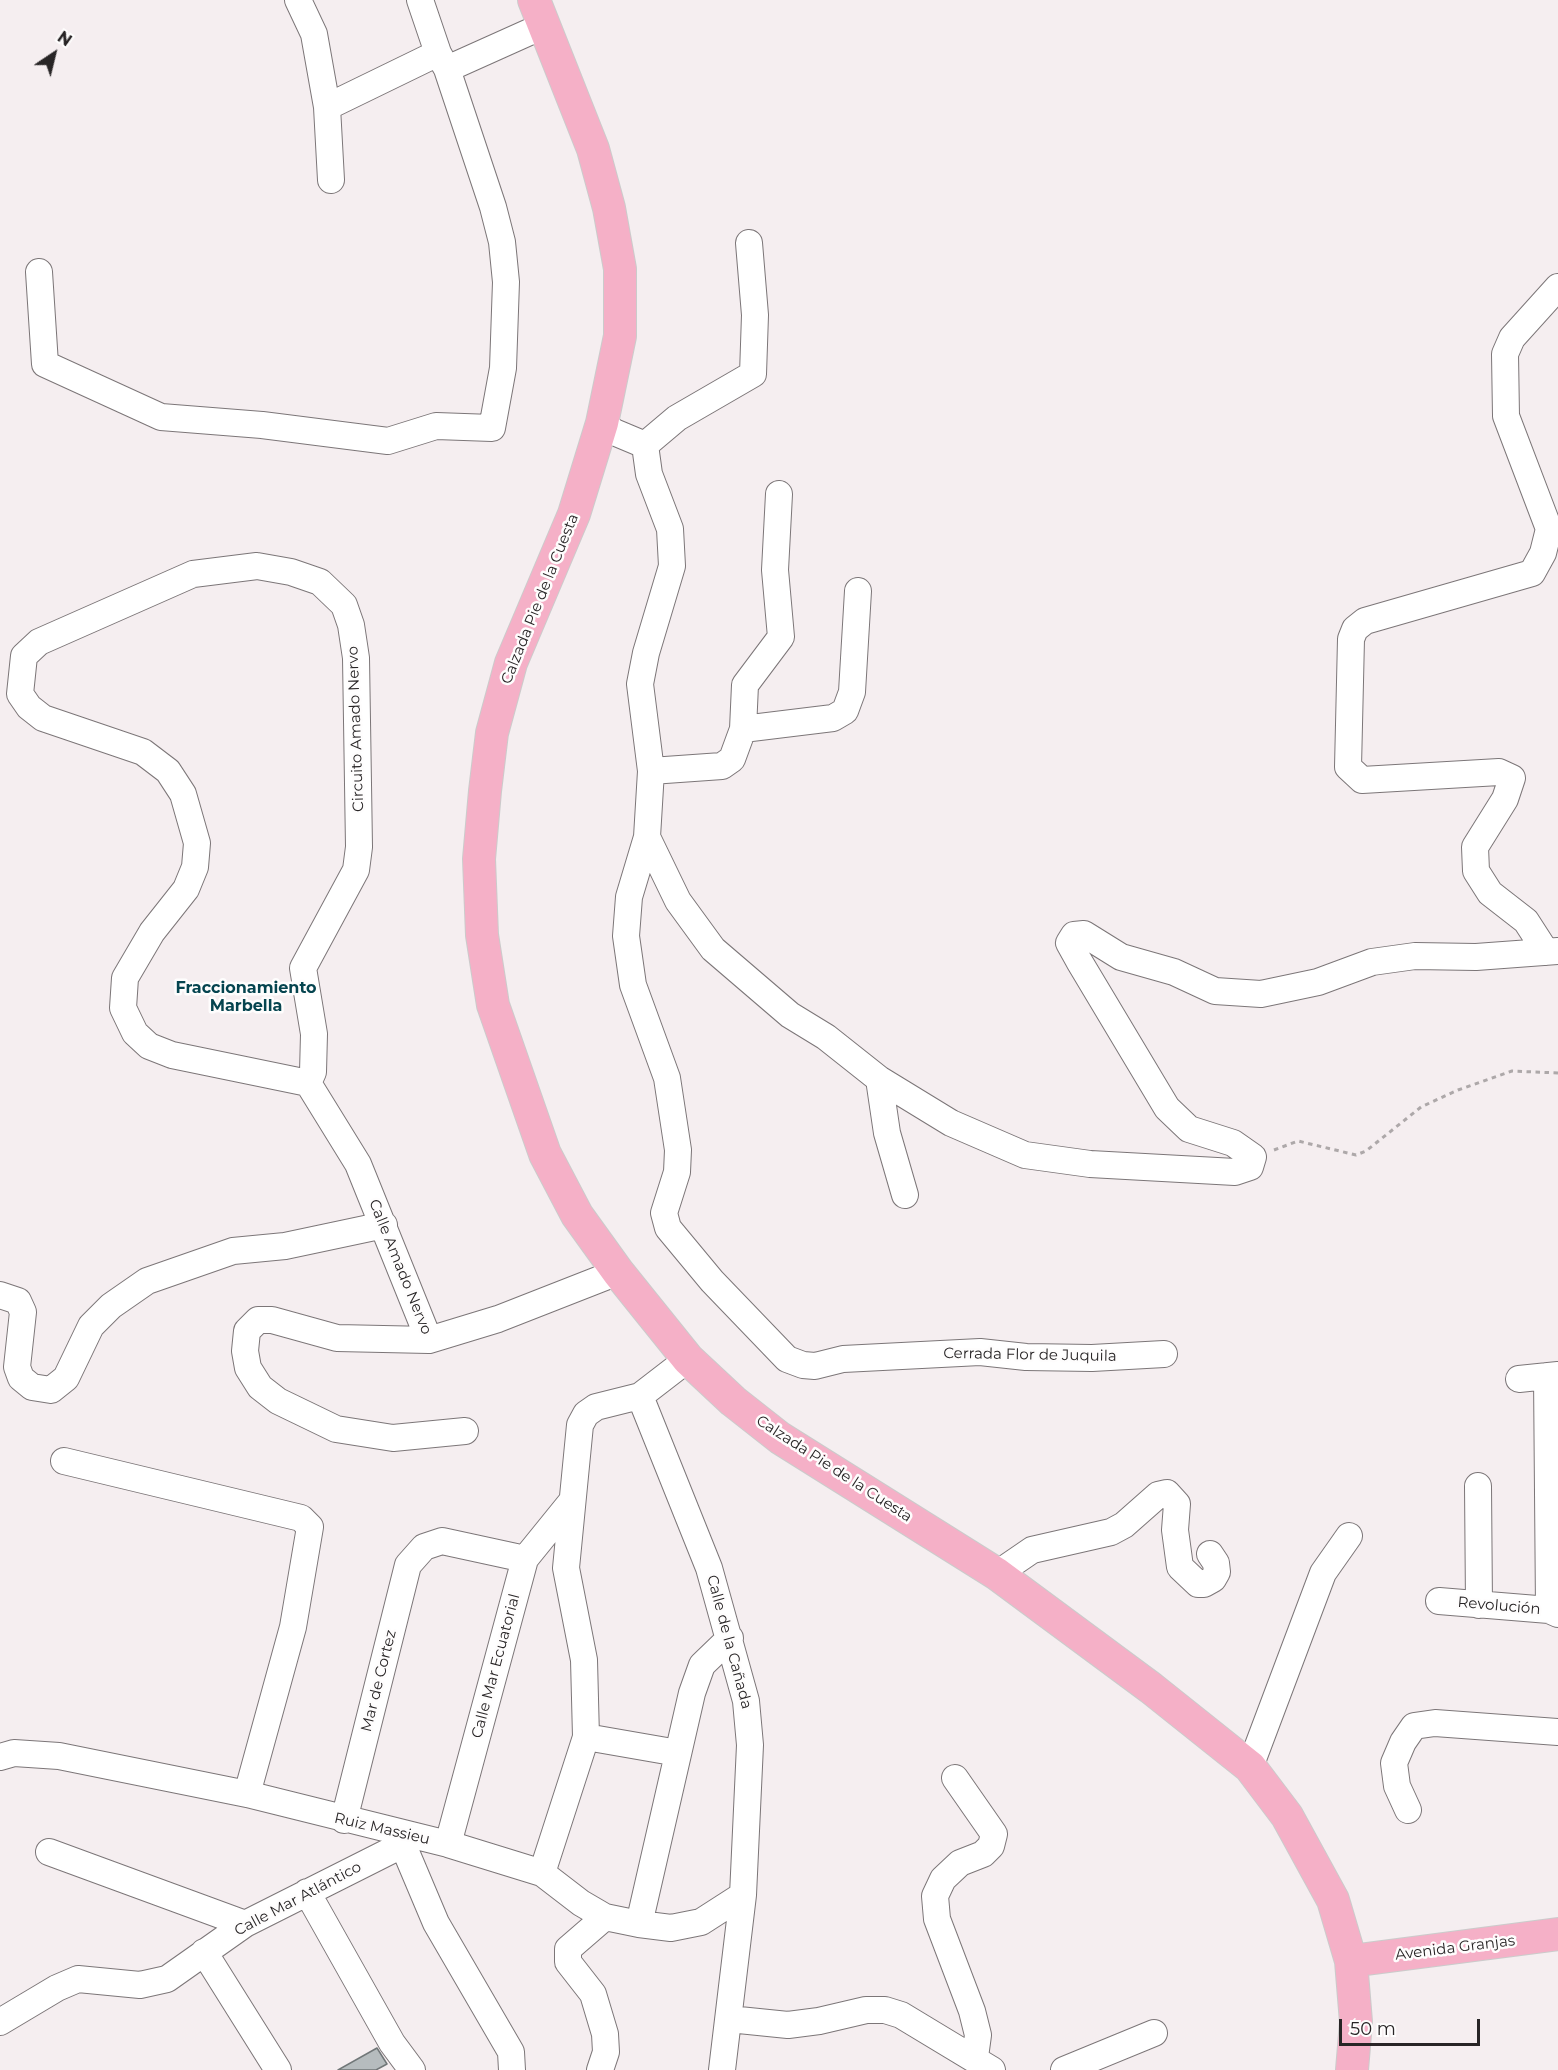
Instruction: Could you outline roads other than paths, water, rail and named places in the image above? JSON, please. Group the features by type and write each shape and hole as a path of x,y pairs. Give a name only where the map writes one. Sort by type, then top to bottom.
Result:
{"main road":[{"name":"Calzada Pie de la Cuesta","path":"539,13 593,148 609,208 620,268 620,336 602,423 574,514 511,663 492,733 479,859 482,935 493,1005 545,1154 577,1215 618,1272 688,1359 733,1401 780,1438 997,1574 1151,1688 1250,1767 1287,1816 1333,1900 1351,1961 1356,2022 1352,2070"},
{"name":"Avenida Granjas","path":"1351,1961 1556,1931"}],"street":[{"path":"298,0 314,34 327,107 331,180"},
{"path":"39,272 45,364 162,417 262,425 388,441 436,426 492,428 503,368 506,282 502,242 493,207 420,0"},
{"path":"327,107 443,61 539,13"},
{"path":"645,445 677,418 753,374 755,315 749,243"},
{"path":"1552,952 1526,921 1490,893 1476,871 1475,846 1505,799 1512,778 1499,772 1362,780 1348,766 1351,639 1355,629 1365,621 1532,573 1537,563 1549,529 1506,416 1505,354 1512,338 1558,287"},
{"path":"602,423 614,432 645,445"},
{"path":"645,445 649,474 670,529 672,566 646,653 640,684 651,771 647,837 678,901 713,949 790,1015 826,1037 879,1079 951,1123 1025,1155 1090,1164 1235,1172 1250,1167 1253,1157 1233,1143 1189,1129 1167,1108 1079,962 1069,943 1074,935 1084,934 1121,957 1174,972 1215,991 1261,994 1318,982 1372,962 1415,956 1476,957 1552,952"},
{"path":"651,771 722,766 732,759 743,729 745,686 781,637 775,570 779,494"},
{"name":"Circuito Amado Nervo","path":"257,566 291,572 320,582 344,605 351,625 356,658 359,847 356,870 303,968 314,1034 312,1072 308,1083 172,1055 148,1046 135,1033 123,1008 125,978 152,932 186,889 195,867 197,843 183,794 168,771 143,752 43,718 29,707 20,694 24,656 39,642 193,574 257,566"},
{"path":"743,729 833,718 845,711 852,692 858,591"},
{"name":"Cerrada Flor de Juquila","path":"647,837 628,897 626,936 633,985 667,1078 678,1150 677,1172 664,1212 668,1228 712,1281 787,1359 803,1365 815,1366 843,1359 980,1352 1026,1357 1092,1358 1164,1354"},
{"path":"879,1079 887,1133 905,1195"},
{"name":"Calle Amado Nervo","path":"308,1083 358,1164 429,1340 498,1319 618,1272"},
{"path":"0,1294 18,1301 23,1312 17,1367 21,1378 32,1387 51,1390 66,1378 92,1326 111,1306 147,1281 233,1251 285,1246 384,1225"},
{"path":"429,1340 337,1338 272,1320 258,1320 247,1331 245,1351 248,1368 260,1386 278,1401 336,1429 393,1438 465,1431"},
{"path":"542,1873 586,1737 584,1660 566,1568 580,1425 586,1414 596,1407 639,1395 688,1359"},
{"path":"1519,1379 1552,1375 1554,1612"},
{"name":"Calle de la Cañada","path":"639,1395 710,1568 746,1701 750,1744 743,1895 722,2070"},
{"path":"64,1461 301,1518 310,1527 293,1627 247,1794"},
{"path":"1479,1486 1479,1605"},
{"path":"997,1574 1032,1550 1111,1532 1124,1525 1158,1495 1167,1493 1173,1496 1177,1504 1175,1530 1180,1567 1198,1584 1204,1584 1217,1572 1216,1563 1210,1554"},
{"name":"Calle Mar Ecuatorial","path":"448,1844 525,1559 572,1501"},
{"path":"1250,1767 1323,1573 1349,1536"},
{"name":"Mar de Cortez","path":"344,1820 408,1565 423,1547 442,1541 525,1559"},
{"name":"Revolución","path":"1439,1601 1554,1612"},
{"path":"639,1924 678,1753 702,1665 730,1638"},
{"path":"1408,1810 1396,1786 1395,1763 1403,1742 1414,1726 1435,1723 1558,1732"},
{"path":"586,1737 678,1753"},
{"name":"Ruiz Massieu","path":"0,1757 14,1753 59,1756 247,1794 344,1820 400,1839 448,1844 542,1873 580,1903 605,1917 639,1924 671,1929 701,1922 743,1895"},
{"path":"955,1778 994,1834 991,1846 983,1854 960,1863 943,1879 935,1896 937,1918 972,2011 983,2064"},
{"path":"400,1839 436,1923 511,2052 512,2070"},
{"name":"Calle Mar Atlántico","path":"0,2022 57,1988 78,1979 140,1985 167,1979 245,1924 400,1839"},
{"path":"49,1852 245,1924"},
{"path":"307,1892 392,2043 412,2070"},
{"path":"600,2070 606,2052 605,2034 593,1994 568,1962 568,1949 605,1917"},
{"path":"204,1952 278,2070"},
{"path":"729,2019 788,2025 819,2021 866,2010 885,2010 901,2015 983,2064"},
{"path":"1064,2070 1154,2033"}],"district":[{"name":"Fraccionamiento Marbella","path":"246,997"}]}
